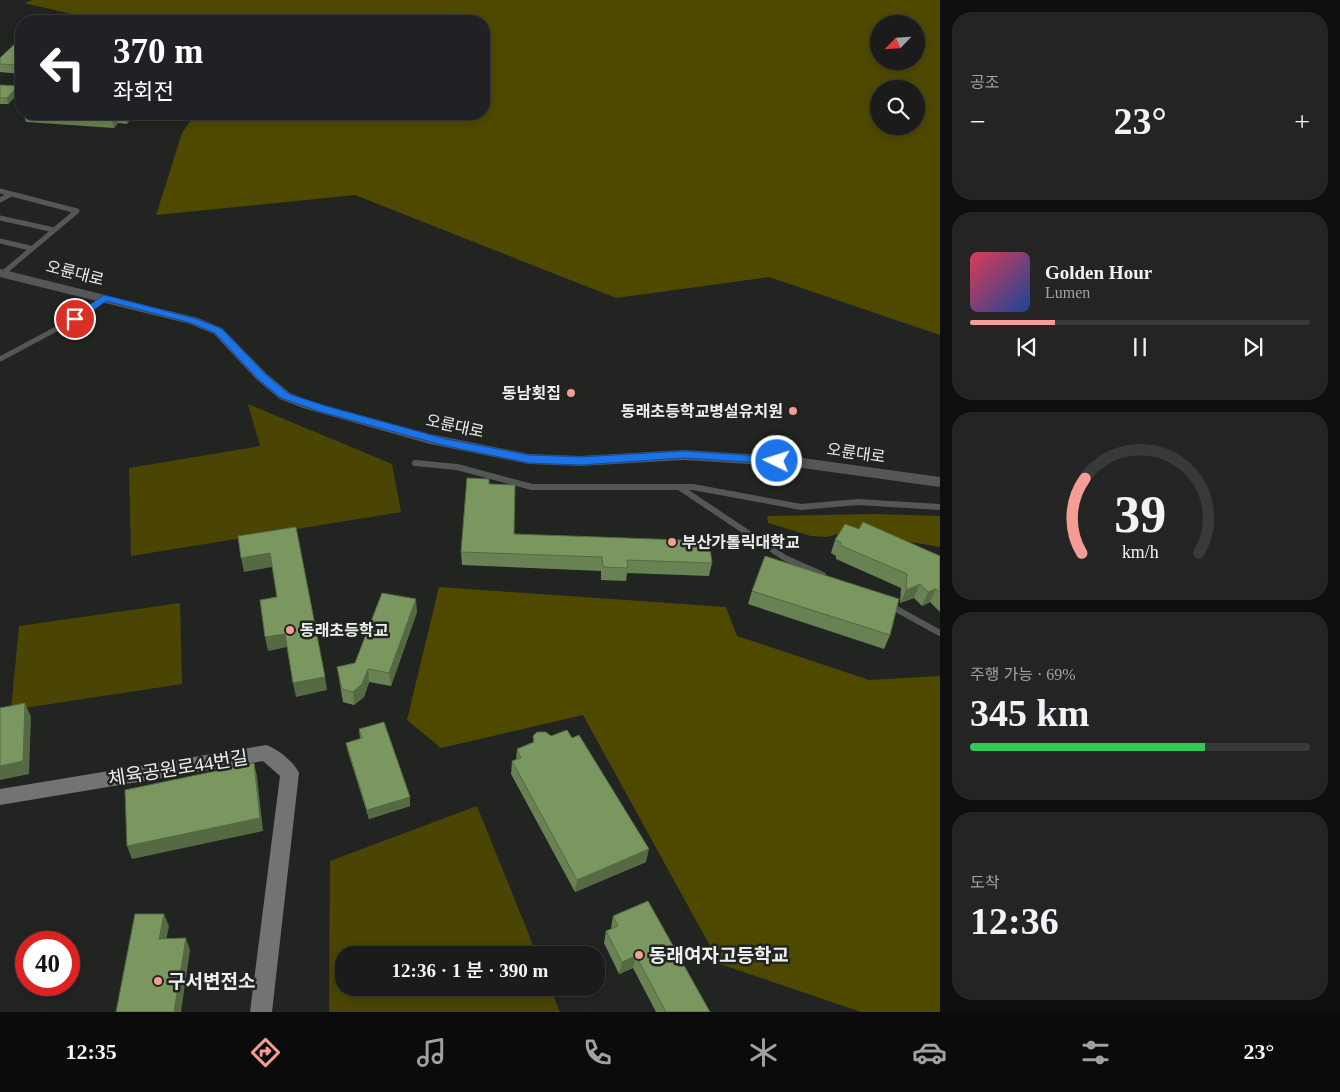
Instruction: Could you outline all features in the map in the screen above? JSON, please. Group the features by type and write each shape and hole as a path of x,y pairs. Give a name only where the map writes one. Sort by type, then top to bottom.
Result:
{"main road":[{"name":"체육공원로44번길","path":"0,797 266,753 290,773 261,1012"}],"street":[{"name":"오륜대로","path":"1,274 194,321 218,331 262,377 285,396 430,439 529,459 580,461 684,455 795,462 940,482"}],"lane":[{"path":"0,192 77,211 30,248 1,274"},
{"path":"0,200 11,194"},
{"path":"0,218 54,230"},
{"path":"0,241 30,248"},
{"path":"0,359 75,319 99,304 104,298"},
{"path":"415,462 457,467 532,488 693,486 800,507 858,502 940,507"},
{"path":"679,487 785,558 829,578"},
{"path":"882,602 930,626 940,634"}],"shaded area":[{"path":"33,0 940,0 940,335 769,277 616,298 355,195 156,215 182,133 191,120 490,120 490,15 75,15 24,3"},
{"path":"248,404 392,464 401,512 131,556 129,468 260,446"},
{"path":"875,514 940,516 940,547 848,531 827,537 811,536 768,523 767,516"},
{"path":"439,587 726,607 737,636 869,680 940,676 940,1012 861,1012 720,964 583,715 441,748 407,720"},
{"path":"180,603 182,684 11,710 19,626"},
{"path":"477,806 533,946 335,946 335,996 553,996 560,1012 329,1012 330,861"}],"building":[{"path":"15,44 15,65 0,64 0,58"},
{"path":"0,85 15,86 15,89 7,98 0,98"},
{"path":"467,478 489,479 489,484 515,485 514,534 709,541 712,563 627,560 628,568 603,567 602,557 461,552"},
{"path":"863,522 940,556 940,592 936,589 928,592 920,584 906,590 907,574 840,545 841,542 835,540 845,524 859,529"},
{"path":"296,527 325,677 293,683 285,634 265,637 260,600 277,597 270,553 241,558 238,536"},
{"path":"765,556 899,599 890,635 752,591"},
{"path":"382,593 416,599 389,673 368,669 362,684 353,692 342,689 337,667 355,663"},
{"path":"25,703 23,761 0,766 0,708"},
{"path":"384,722 410,797 367,810 346,743 362,738 359,729"},
{"path":"567,730 572,738 579,735 649,849 577,880 512,761 521,758 517,749 534,742 533,736 537,732 546,732 551,736"},
{"path":"254,763 260,818 127,846 125,790"},
{"name":"동래여자고등학교","path":"648,901 710,1012 666,1012 636,956 622,962 606,931 618,926 613,916"},
{"name":"구서변전소","path":"135,914 164,914 159,939 186,938 174,1012 116,1012"}],"place":[{"name":"동남횟집","path":"571,393"},
{"name":"동래초등학교병설유치원","path":"793,411"},
{"name":"부산가톨릭대학교","path":"672,542"},
{"name":"동래초등학교","path":"290,630"},
{"name":"동래여자고등학교","path":"639,955"},
{"name":"구서변전소","path":"158,981"}],"route":[{"path":"75,319 99,304 104,298 194,321 218,331 234,345 262,377 285,396 325,410 430,439 529,459 580,461 684,455 777,461"}]}
